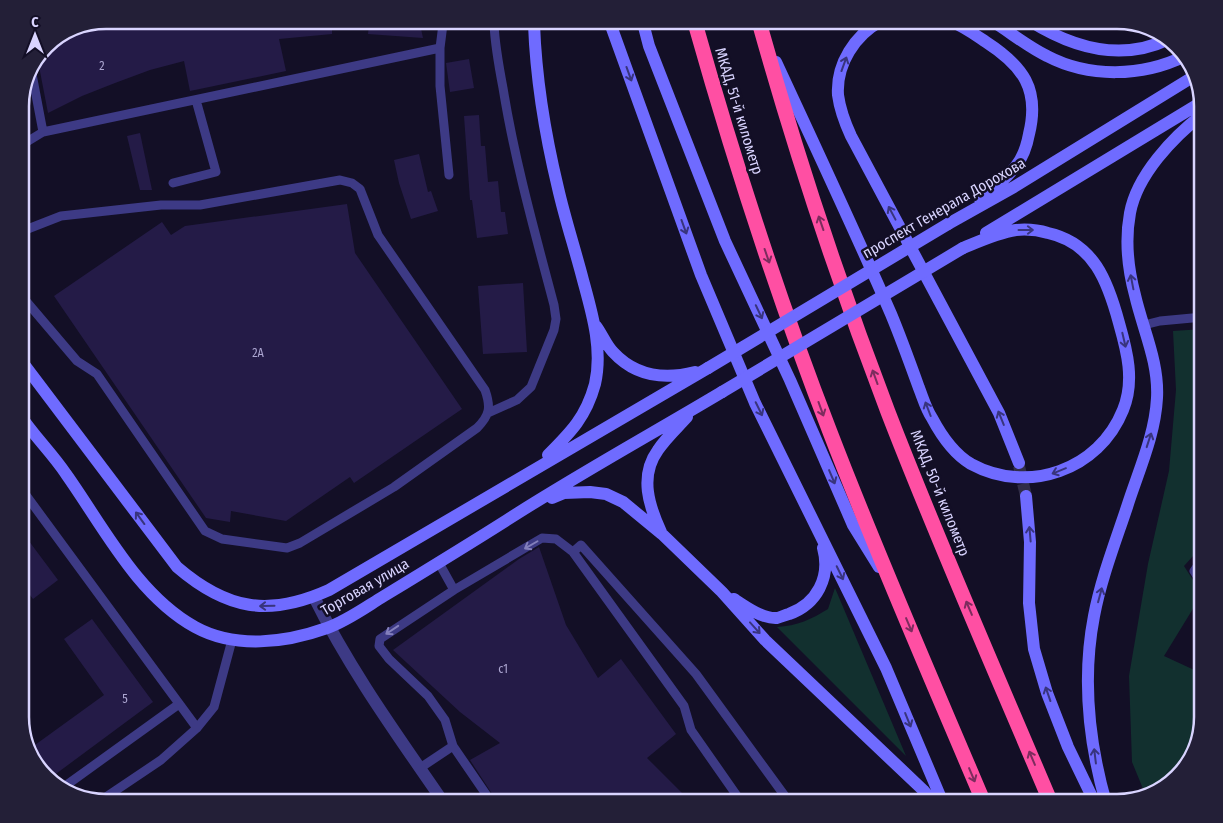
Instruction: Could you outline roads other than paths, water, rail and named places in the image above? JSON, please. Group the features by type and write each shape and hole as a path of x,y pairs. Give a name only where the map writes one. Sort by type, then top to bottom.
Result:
{"highway":[{"name":"МКАД, 51-й километр","path":"697,29 719,109 751,210 790,323 830,433 897,597"},
{"name":"МКАД, 50-й километр","path":"761,29 810,191 848,303 891,420 926,508 1047,794"},
{"path":"897,597 980,794"}],"street":[{"path":"534,29 539,91 545,129 558,190 595,324 598,354 595,383 586,408 576,427 535,468"},
{"path":"612,29 701,275 755,403 886,668 939,794"},
{"path":"645,29 649,46 725,241 790,380 853,525 897,597"},
{"path":"761,29 841,201 892,318 930,417 942,435 956,452 970,463 991,472 1013,478 1032,478 1047,476 1064,470 1084,459 1114,428 1124,409 1129,387 1129,363 1124,340 1105,279 1091,257 1077,245 1056,234 1037,230 1017,230 991,236 962,248"},
{"path":"868,29 855,42 845,59 839,76 838,94 841,112 850,136 999,412 1019,463"},
{"path":"948,224 1003,181 1018,164 1026,146 1032,124 1032,104 1029,87 1020,70 1006,55 966,29"},
{"path":"1004,29 1046,56 1071,66 1099,71 1122,72 1149,68 1178,59"},
{"path":"1044,29 1078,44 1106,50 1130,51 1160,42"},
{"name":"проспект Генерала Дорохова","path":"708,368 948,224 1014,187 1189,79"},
{"path":"962,248 1194,107"},
{"path":"1103,794 1096,768 1089,709 1088,665 1094,616 1108,564 1152,430 1157,398 1156,368 1135,297 1129,266 1128,237 1130,212 1142,181 1163,152 1194,121"},
{"name":"Торговая улица","path":"29,426 64,471 133,572 152,594 173,612 194,627 215,636 232,640 256,641 292,638 329,628 438,563 526,507 694,409 962,248"},
{"path":"595,324 612,350 626,365 640,371 660,375 682,375 708,368"},
{"name":"Торговая улица","path":"29,370 177,567 196,584 222,598 249,606 270,607 314,597 344,581 708,368"},
{"path":"662,534 647,496 651,463 657,451 694,409"},
{"path":"526,507 564,493 590,492 606,494 623,502 662,534 722,592 765,640 926,794"},
{"path":"1026,496 1030,542 1029,603 1034,649 1047,693 1064,738 1090,794"},
{"path":"722,592 756,612 777,618 807,605 819,592 825,578 826,559 818,529"},
{"path":"314,597 329,628 365,687 438,794"}],"lane":[{"path":"442,29 440,48 440,86 448,175"},
{"path":"488,413 517,400 531,387 554,330 556,319 522,184 508,119 494,29"},
{"path":"29,141 43,132 440,48"},
{"path":"33,80 43,132"},
{"path":"173,183 216,172 196,100"},
{"path":"29,228 61,216 161,205 200,205 340,180 352,183 360,189 365,198 378,235 485,390 490,403 488,413 477,428 394,487 300,543 287,548 222,539 204,531 97,374 77,360 29,304"},
{"path":"1144,326 1160,321 1194,318"},
{"path":"29,499 197,728"},
{"path":"486,794 453,746 445,720 428,696 390,660 380,648 378,641 454,590 542,538 549,537 556,539 573,552 684,706 691,730 736,794"},
{"path":"573,552 582,546 696,674 783,794"},
{"path":"438,563 454,590"},
{"path":"110,794 161,760 197,728 214,707 232,640"},
{"path":"69,784 179,704"},
{"path":"420,768 453,746"}],"tunnel":[{"path":"1019,466 1026,496"}]}
